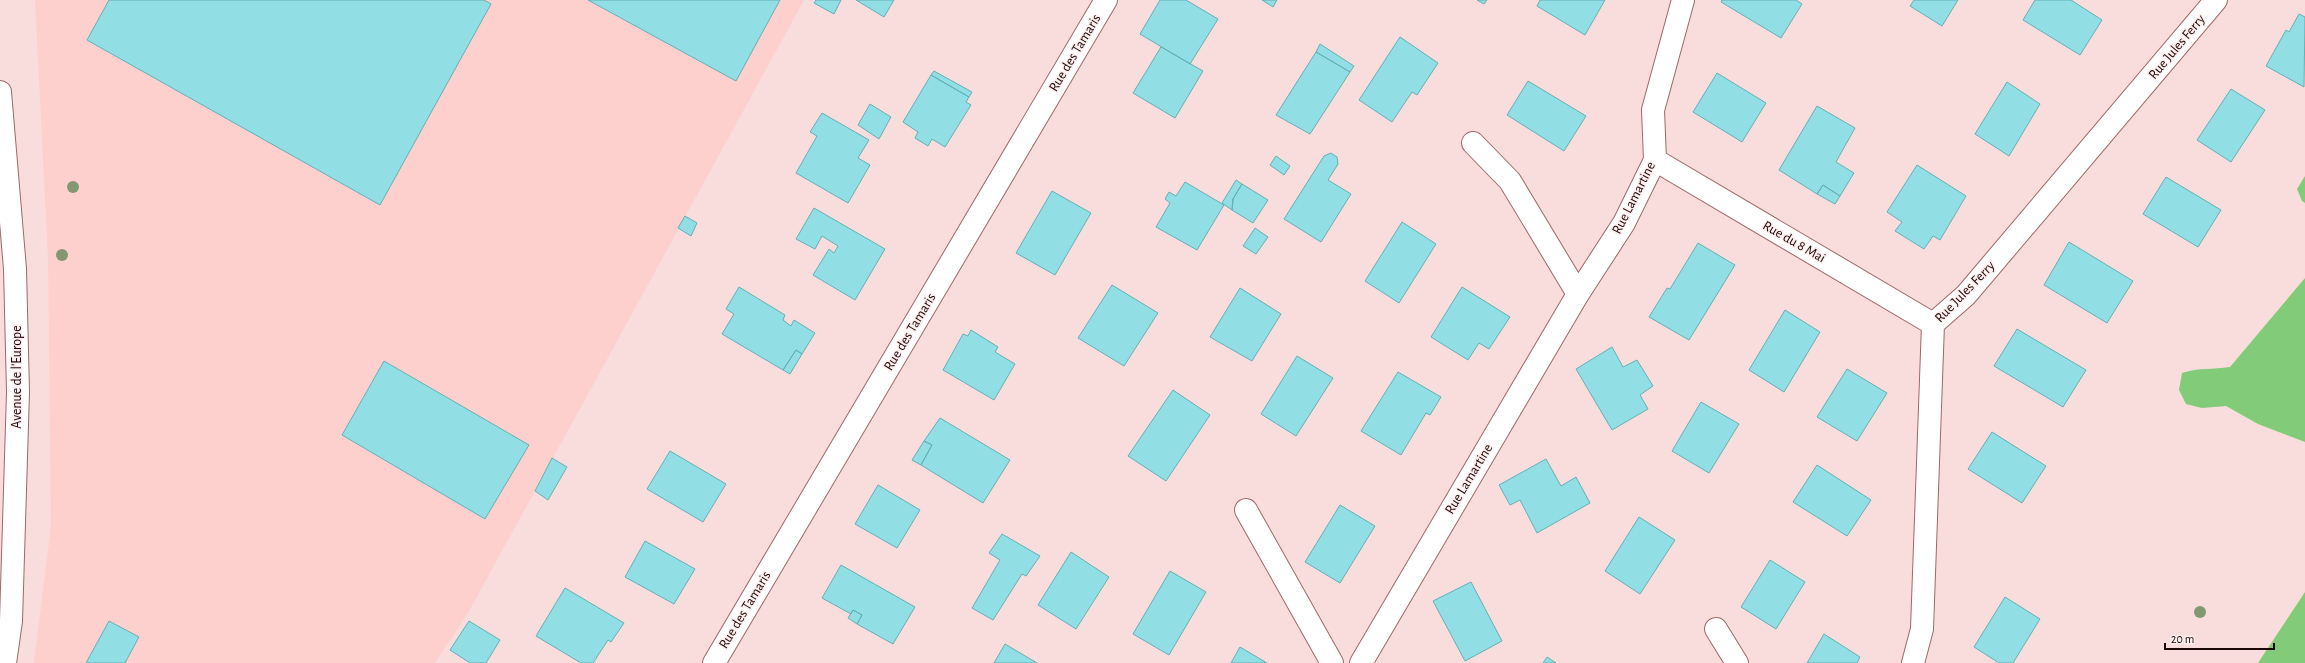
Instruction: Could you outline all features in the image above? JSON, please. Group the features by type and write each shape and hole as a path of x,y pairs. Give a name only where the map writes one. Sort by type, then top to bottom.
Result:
{"street":[{"name":"Rue des Tamaris","path":"714,663 1106,0"},
{"name":"Rue Lamartine","path":"1360,663 1578,294 1624,223 1655,160 1653,110 1683,0"},
{"name":"Rue Jules Ferry","path":"1913,663 1922,629 1933,324 1966,295 2216,0"},
{"name":"Avenue de l'Europe","path":"0,92 15,269 18,392 11,621 5,663"},
{"path":"1473,143 1510,181 1578,294"},
{"name":"Rue du 8 Mai","path":"1655,160 1933,324"},
{"path":"1246,510 1332,663"},
{"path":"1716,629 1736,663"}],"shaded area":[{"path":"35,0 804,0 468,613 435,663 34,663 51,527 48,257"}],"green space":[{"path":"2305,176 2305,203 2302,201 2297,189"},
{"path":"2305,278 2305,442 2258,424 2226,406 2202,408 2186,404 2179,390 2182,373 2195,370 2230,367"},
{"path":"2305,592 2305,663 2258,663"}],"building":[{"path":"109,0 484,0 491,4 380,205 87,40"},
{"path":"588,0 780,0 736,81"},
{"path":"816,0 841,0 834,14 814,3"},
{"path":"856,0 894,0 884,17"},
{"path":"1160,0 1186,0 1218,19 1190,64 1140,34"},
{"path":"1262,0 1277,0 1273,7"},
{"path":"1477,0 1487,0 1484,4"},
{"path":"1540,0 1605,0 1585,35 1537,6"},
{"path":"1722,0 1796,0 1802,4 1781,38 1721,2"},
{"path":"1914,0 1958,0 1942,26 1910,6"},
{"path":"2035,0 2071,0 2102,20 2080,55 2023,20"},
{"path":"2299,14 2305,17 2304,87 2266,66 2286,30 2289,32"},
{"path":"1400,37 1438,63 1417,95 1412,92 1392,122 1359,100"},
{"path":"1320,44 1354,66 1350,72 1316,52"},
{"path":"1161,47 1203,71 1175,118 1133,93"},
{"path":"1316,52 1350,72 1310,134 1276,115"},
{"path":"934,71 972,92 969,97 931,75"},
{"path":"1717,73 1766,103 1742,142 1693,112"},
{"path":"931,75 969,97 966,102 971,105 945,147 932,139 928,146 915,138 918,132 903,122"},
{"path":"1528,81 1586,116 1564,151 1507,115"},
{"path":"2007,82 2040,104 2009,156 1975,134"},
{"path":"2231,89 2265,110 2231,162 2197,140"},
{"path":"870,104 891,117 879,139 858,125"},
{"path":"1817,106 1855,128 1836,162 1854,173 1840,196 1823,185 1817,194 1779,170"},
{"path":"822,113 869,140 858,158 870,165 848,203 796,173 817,136 810,132"},
{"path":"1331,153 1337,157 1338,164 1328,180 1351,194 1321,242 1284,219 1324,156"},
{"path":"1276,156 1290,166 1284,175 1270,165"},
{"path":"1917,165 1966,196 1940,240 1933,236 1924,249 1895,231 1902,222 1887,212"},
{"path":"2166,177 2221,210 2198,247 2143,214"},
{"path":"1236,180 1242,184 1233,199 1232,210 1222,203"},
{"path":"1185,182 1224,205 1197,250 1156,227 1170,203 1165,199 1169,192 1176,196"},
{"path":"1242,184 1268,200 1253,223 1232,210 1233,199"},
{"path":"1823,185 1840,196 1835,204 1817,194"},
{"path":"1052,191 1091,213 1055,275 1016,253"},
{"path":"814,208 885,249 855,300 813,275 829,249 834,253 838,246 822,236 815,249 796,239"},
{"path":"685,216 697,223 691,236 678,228"},
{"path":"1402,222 1436,244 1399,303 1365,281"},
{"path":"1255,228 1268,237 1256,254 1243,246"},
{"path":"2069,242 2133,281 2107,323 2044,285"},
{"path":"1698,243 1735,265 1689,340 1649,317 1667,288 1670,289"},
{"path":"1112,285 1158,313 1124,366 1078,338"},
{"path":"739,287 785,315 783,320 791,326 794,320 815,333 802,354 796,350 783,370 722,334 734,314 726,309"},
{"path":"1462,287 1510,317 1489,349 1479,343 1468,360 1431,337"},
{"path":"1240,288 1281,314 1252,361 1210,337"},
{"path":"1785,310 1820,332 1784,392 1749,370"},
{"path":"2017,329 2086,370 2063,407 1994,366"},
{"path":"971,330 998,347 995,352 1015,364 994,400 943,370 963,334 968,336"},
{"path":"1612,347 1623,367 1637,360 1653,386 1640,395 1648,409 1612,430 1576,369"},
{"path":"796,350 802,354 790,374 783,370"},
{"path":"1297,356 1333,378 1296,436 1261,414"},
{"path":"384,361 529,445 485,519 342,435"},
{"path":"1847,369 1887,393 1857,441 1817,417"},
{"path":"1398,372 1441,397 1430,415 1426,413 1401,455 1361,431"},
{"path":"1173,390 1210,415 1166,481 1128,456"},
{"path":"1701,402 1739,424 1709,473 1672,451"},
{"path":"940,418 1010,460 983,503 921,465 932,445 924,441"},
{"path":"1992,432 2046,466 2022,503 1968,469"},
{"path":"924,441 932,445 921,465 912,460"},
{"path":"670,451 726,484 703,522 647,489"},
{"path":"552,458 567,467 548,500 535,491"},
{"path":"1546,459 1561,486 1576,477 1590,503 1537,533 1520,500 1510,505 1499,485"},
{"path":"1817,465 1871,500 1847,536 1793,502"},
{"path":"878,485 920,510 897,548 855,524"},
{"path":"1340,505 1375,526 1340,583 1305,562"},
{"path":"1639,517 1675,540 1640,594 1605,571"},
{"path":"1002,534 1040,556 1026,576 1022,574 993,620 972,608 1000,560 989,553"},
{"path":"645,541 695,569 674,604 625,577"},
{"path":"1071,552 1109,577 1076,629 1038,605"},
{"path":"1770,560 1805,582 1776,629 1741,607"},
{"path":"841,565 915,607 893,644 857,624 862,615 853,610 851,614 822,598"},
{"path":"1170,571 1206,592 1169,655 1133,634"},
{"path":"1471,582 1502,641 1465,661 1433,601"},
{"path":"565,588 624,623 611,642 608,640 593,663 581,663 536,636"},
{"path":"2005,597 2040,619 2013,663 1999,663 1974,647"},
{"path":"853,610 862,615 857,624 848,618"},
{"path":"109,621 139,637 125,663 86,663"},
{"path":"469,621 500,640 486,663 470,663 450,650"},
{"path":"1824,634 1860,657 1857,663 1807,663"},
{"path":"1005,644 1037,663 994,663"},
{"path":"1240,647 1267,663 1231,663"},
{"path":"1547,657 1556,663 1543,663"}]}
